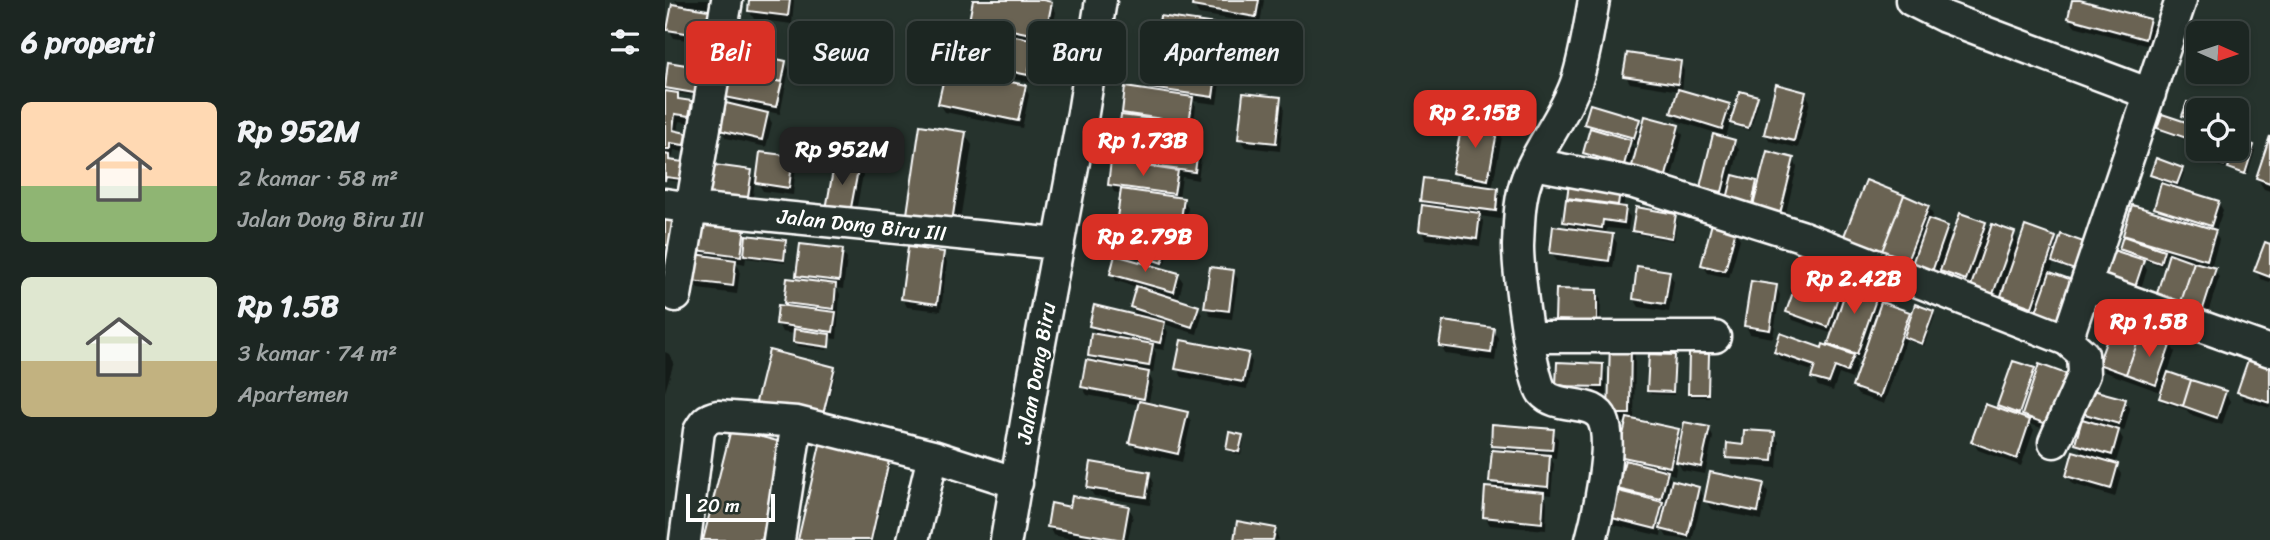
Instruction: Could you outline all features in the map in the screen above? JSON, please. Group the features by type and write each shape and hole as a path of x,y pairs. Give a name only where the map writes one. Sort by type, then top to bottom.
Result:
{"street":[{"path":"676,296 678,206 727,0"},
{"name":"Jalan Dong Biru","path":"1006,540 1101,0"},
{"path":"1591,540 1604,480 1604,421 1591,409 1549,399 1543,393 1536,376 1528,337 1518,248 1521,199 1527,178 1576,83 1594,0"},
{"path":"1911,0 1945,17 2150,94"},
{"path":"2067,340 2181,0"},
{"path":"1534,164 1624,180 1801,236 2067,340 2083,354 2084,374 2054,442"},
{"name":"Jalan Dong Biru III","path":"678,206 1059,244"},
{"path":"2086,285 2270,351"},
{"path":"1528,337 1715,337"},
{"path":"685,540 699,431 710,417 727,415 797,422 933,456 1017,483"},
{"path":"779,540 797,422"},
{"path":"913,540 933,456"}],"building":[{"path":"749,0 790,0 788,16 748,11"},
{"path":"973,0 1052,2 1048,21 1028,21 1028,33 1014,30 1014,21 969,21"},
{"path":"1193,0 1259,0 1256,17 1192,6"},
{"path":"2072,0 2150,19 2145,39 2068,18"},
{"path":"672,4 714,11 712,21 686,21 686,33 667,30"},
{"path":"1160,16 1195,21 1159,21"},
{"path":"1014,36 1028,39 1028,75 1014,72"},
{"path":"1627,53 1681,61 1678,84 1623,76"},
{"path":"775,59 786,61 782,82 775,81"},
{"path":"668,62 686,65 686,84 702,84 700,94 665,88"},
{"path":"782,82 776,107 725,97 728,84"},
{"path":"1014,83 1026,85 1018,121 938,104 943,84"},
{"path":"1151,84 1215,84 1213,97 1150,88"},
{"path":"1776,84 1806,92 1794,141 1764,134"},
{"path":"1125,87 1193,97 1189,123 1122,113"},
{"path":"1678,89 1730,104 1722,129 1671,113"},
{"path":"665,91 678,93 678,99 692,101 689,116 675,114 673,130 686,133 684,145 670,143 670,149 665,149"},
{"path":"1740,91 1758,96 1748,128 1730,123"},
{"path":"1243,93 1281,97 1276,143 1238,139"},
{"path":"726,103 768,113 762,140 719,130"},
{"path":"1590,104 1640,119 1634,138 1584,124"},
{"path":"2162,114 2186,122 2186,138 2157,128"},
{"path":"1121,115 1168,121 1165,142 1118,135"},
{"path":"1645,116 1679,125 1666,176 1632,166"},
{"path":"1463,120 1498,127 1488,180 1452,173"},
{"path":"920,125 966,132 951,228 906,221"},
{"path":"1590,128 1631,140 1624,165 1583,153"},
{"path":"1713,134 1735,140 1722,192 1700,187"},
{"path":"1112,136 1198,149 1195,172 1109,160"},
{"path":"2270,136 2270,183 2256,178"},
{"path":"2249,143 2254,145 2245,174 2228,168 2231,161 2249,161"},
{"path":"1767,151 1794,158 1779,218 1752,210"},
{"path":"760,152 793,156 789,188 756,183"},
{"path":"665,154 669,155 669,160 684,162 681,179 666,177 665,181"},
{"path":"2156,158 2183,168 2177,184 2150,175"},
{"path":"835,160 859,165 850,213 826,209"},
{"path":"1111,161 1178,171 1174,194 1108,185"},
{"path":"707,164 752,170 747,204 702,199"},
{"path":"1733,175 1757,181 1751,209 1726,203"},
{"path":"1570,176 1621,184 1618,205 1567,198"},
{"path":"1423,178 1498,188 1496,211 1420,201"},
{"path":"1866,180 1904,195 1880,256 1842,241"},
{"path":"2161,183 2219,201 2211,226 2154,208"},
{"path":"1121,189 1184,198 1180,227 1117,218"},
{"path":"1904,195 1929,206 1905,266 1880,256"},
{"path":"1566,199 1626,207 1624,223 1603,220 1602,228 1563,222"},
{"path":"1422,205 1480,213 1477,239 1419,231"},
{"path":"2132,205 2216,230 2207,260 2123,235"},
{"path":"1636,207 1676,214 1672,238 1632,231"},
{"path":"1960,213 1986,222 1966,280 1940,271"},
{"path":"665,216 681,219 676,247 665,245"},
{"path":"1928,219 1948,226 1932,272 1912,264"},
{"path":"700,222 745,227 741,256 696,250"},
{"path":"1712,223 1736,229 1725,271 1701,265"},
{"path":"1992,224 2015,232 1993,294 1971,286"},
{"path":"1553,226 1613,234 1609,261 1550,253"},
{"path":"2025,226 2056,237 2032,307 2001,296"},
{"path":"1130,234 1168,246 1162,263 1125,250"},
{"path":"2061,234 2092,245 2083,273 2052,262"},
{"path":"746,235 786,240 784,260 744,255"},
{"path":"2123,236 2164,250 2160,263 2119,249"},
{"path":"2265,242 2270,244 2270,277 2254,271"},
{"path":"800,244 843,249 839,281 796,276"},
{"path":"908,247 944,252 937,304 901,299"},
{"path":"2113,250 2144,260 2133,293 2103,283"},
{"path":"2169,253 2194,262 2179,308 2155,300"},
{"path":"695,254 736,260 733,286 691,281"},
{"path":"1115,255 1179,273 1174,292 1110,274"},
{"path":"1806,256 1847,270 1828,327 1786,312"},
{"path":"2194,262 2216,268 2201,315 2179,308"},
{"path":"1637,266 1670,271 1665,304 1633,299"},
{"path":"1210,267 1234,270 1229,311 1204,308"},
{"path":"2050,272 2078,282 2064,322 2036,312"},
{"path":"787,278 836,284 834,309 784,303"},
{"path":"1850,278 1880,288 1857,354 1828,344"},
{"path":"1751,281 1777,285 1770,330 1744,326"},
{"path":"1136,286 1199,306 1192,327 1130,307"},
{"path":"1556,289 1597,290 1597,322 1555,320"},
{"path":"1881,302 1910,312 1880,397 1852,387"},
{"path":"1915,304 1934,311 1922,344 1904,337"},
{"path":"778,305 836,312 833,332 776,324"},
{"path":"1094,305 1165,322 1160,343 1089,326"},
{"path":"1443,321 1494,328 1491,353 1439,346"},
{"path":"2113,323 2141,333 2126,374 2098,364"},
{"path":"794,329 830,334 829,347 793,342"},
{"path":"1091,333 1153,344 1149,366 1088,356"},
{"path":"1780,333 1822,348 1823,344 1854,355 1847,372 1835,367 1829,383 1811,378 1815,366 1774,352"},
{"path":"2141,333 2171,343 2156,385 2126,374"},
{"path":"1181,340 1249,353 1243,382 1175,369"},
{"path":"1610,341 1631,341 1630,414 1608,414"},
{"path":"769,350 835,367 820,426 754,410"},
{"path":"1689,353 1709,354 1708,394 1688,394"},
{"path":"1649,354 1675,355 1673,392 1647,391"},
{"path":"2249,357 2270,364 2270,403 2237,392"},
{"path":"1086,360 1149,372 1144,399 1081,387"},
{"path":"2013,361 2035,368 2019,414 1997,406"},
{"path":"1557,362 1603,364 1602,387 1556,386"},
{"path":"2039,364 2069,375 2052,426 2022,415"},
{"path":"2168,372 2191,380 2183,406 2159,398"},
{"path":"2191,380 2226,391 2217,418 2183,406"},
{"path":"2085,388 2126,399 2119,424 2078,412"},
{"path":"1139,401 1188,412 1178,454 1129,443"},
{"path":"1985,404 2030,420 2017,459 1971,442"},
{"path":"1627,418 1679,429 1670,467 1618,456"},
{"path":"2082,419 2119,430 2112,455 2075,444"},
{"path":"1684,422 1710,427 1701,467 1676,462"},
{"path":"1492,424 1554,429 1552,450 1491,446"},
{"path":"731,429 785,443 762,540 703,540"},
{"path":"1744,430 1775,432 1773,461 1726,458 1727,443 1743,445"},
{"path":"1229,432 1243,435 1239,452 1226,449"},
{"path":"822,436 891,452 871,540 798,540"},
{"path":"1492,450 1550,455 1548,487 1489,482"},
{"path":"2073,451 2118,464 2111,489 2066,476"},
{"path":"1625,460 1668,471 1661,499 1617,489"},
{"path":"1091,462 1150,472 1146,497 1087,488"},
{"path":"1710,472 1764,483 1758,512 1704,501"},
{"path":"1672,480 1699,487 1688,536 1660,529"},
{"path":"1485,487 1544,492 1542,523 1483,517"},
{"path":"1610,489 1663,502 1656,529 1604,516"},
{"path":"1072,496 1129,506 1123,540 1047,527 1051,503 1070,507"},
{"path":"1237,521 1276,528 1273,540 1234,540"}]}
